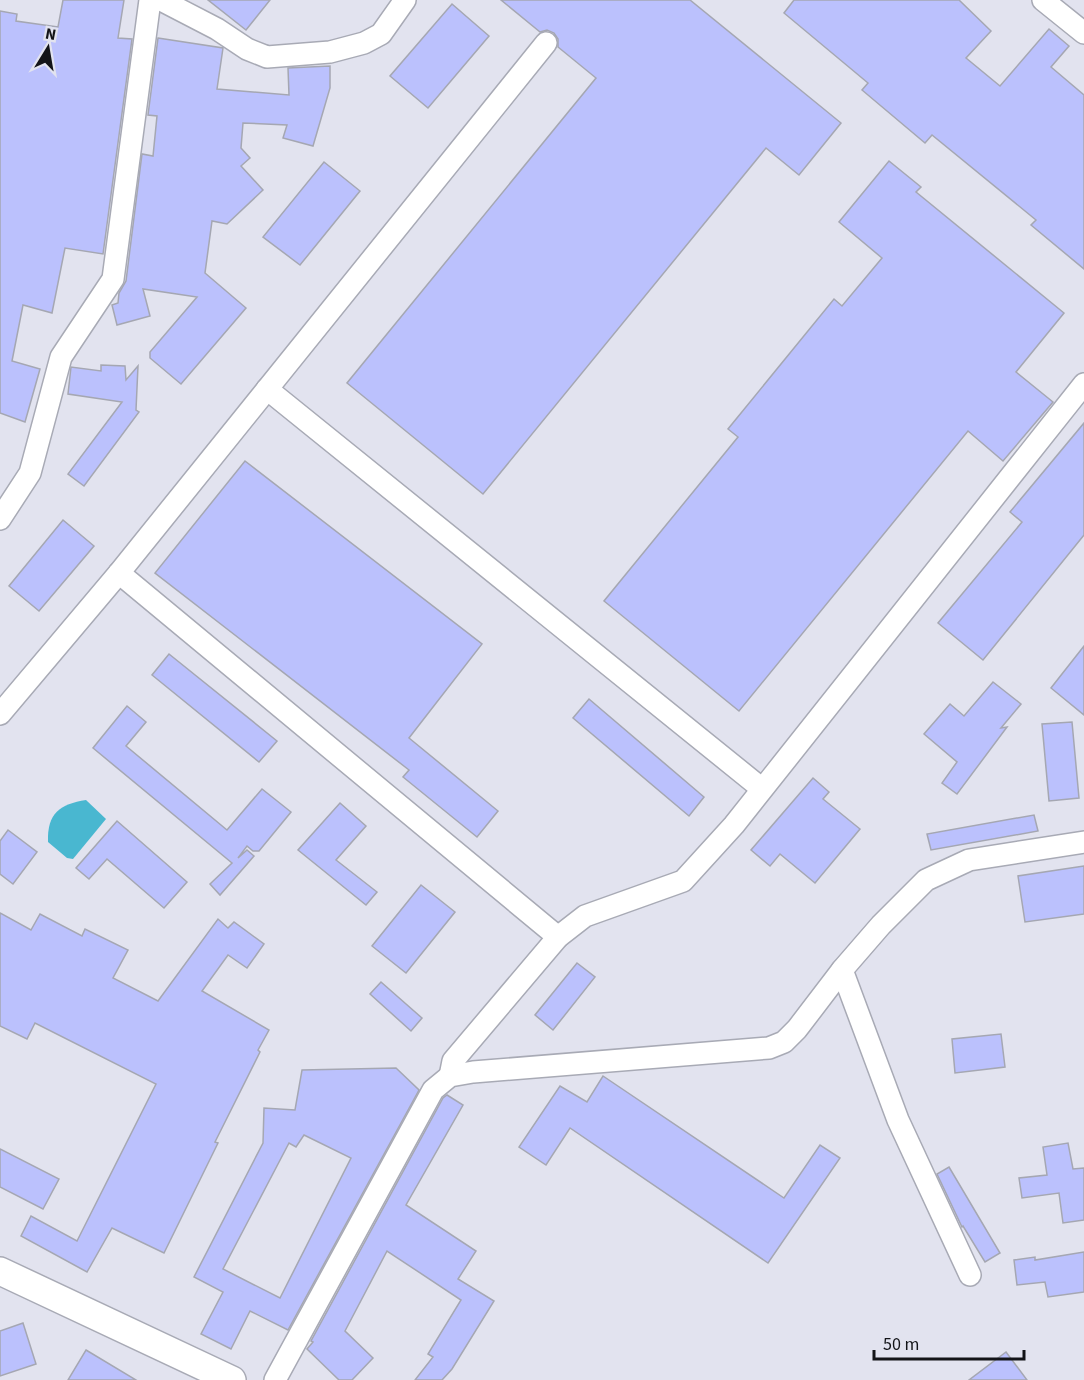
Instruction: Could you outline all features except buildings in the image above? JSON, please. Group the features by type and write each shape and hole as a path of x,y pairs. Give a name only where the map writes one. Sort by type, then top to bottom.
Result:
{"main road":[{"path":"0,1271 232,1380"}],"street":[{"path":"0,519 30,473 61,357 113,279 150,0"},
{"path":"162,0 217,29 247,49 267,57 330,52 364,43 381,34 405,0"},
{"path":"1043,0 1084,33"},
{"path":"0,714 119,573 546,43"},
{"path":"450,1076 453,1061 558,937 585,916 683,881 734,825 761,788 1084,384"},
{"path":"267,389 761,788"},
{"path":"119,573 558,937"},
{"path":"274,1380 433,1090 450,1076 474,1072 769,1048 784,1042 797,1029 842,970 881,925 926,880 969,860 1084,843"},
{"path":"842,970 898,1120 970,1275"}],"water":[{"path":"86,800 106,819 73,859 67,858 48,842 50,824 62,807"}]}
